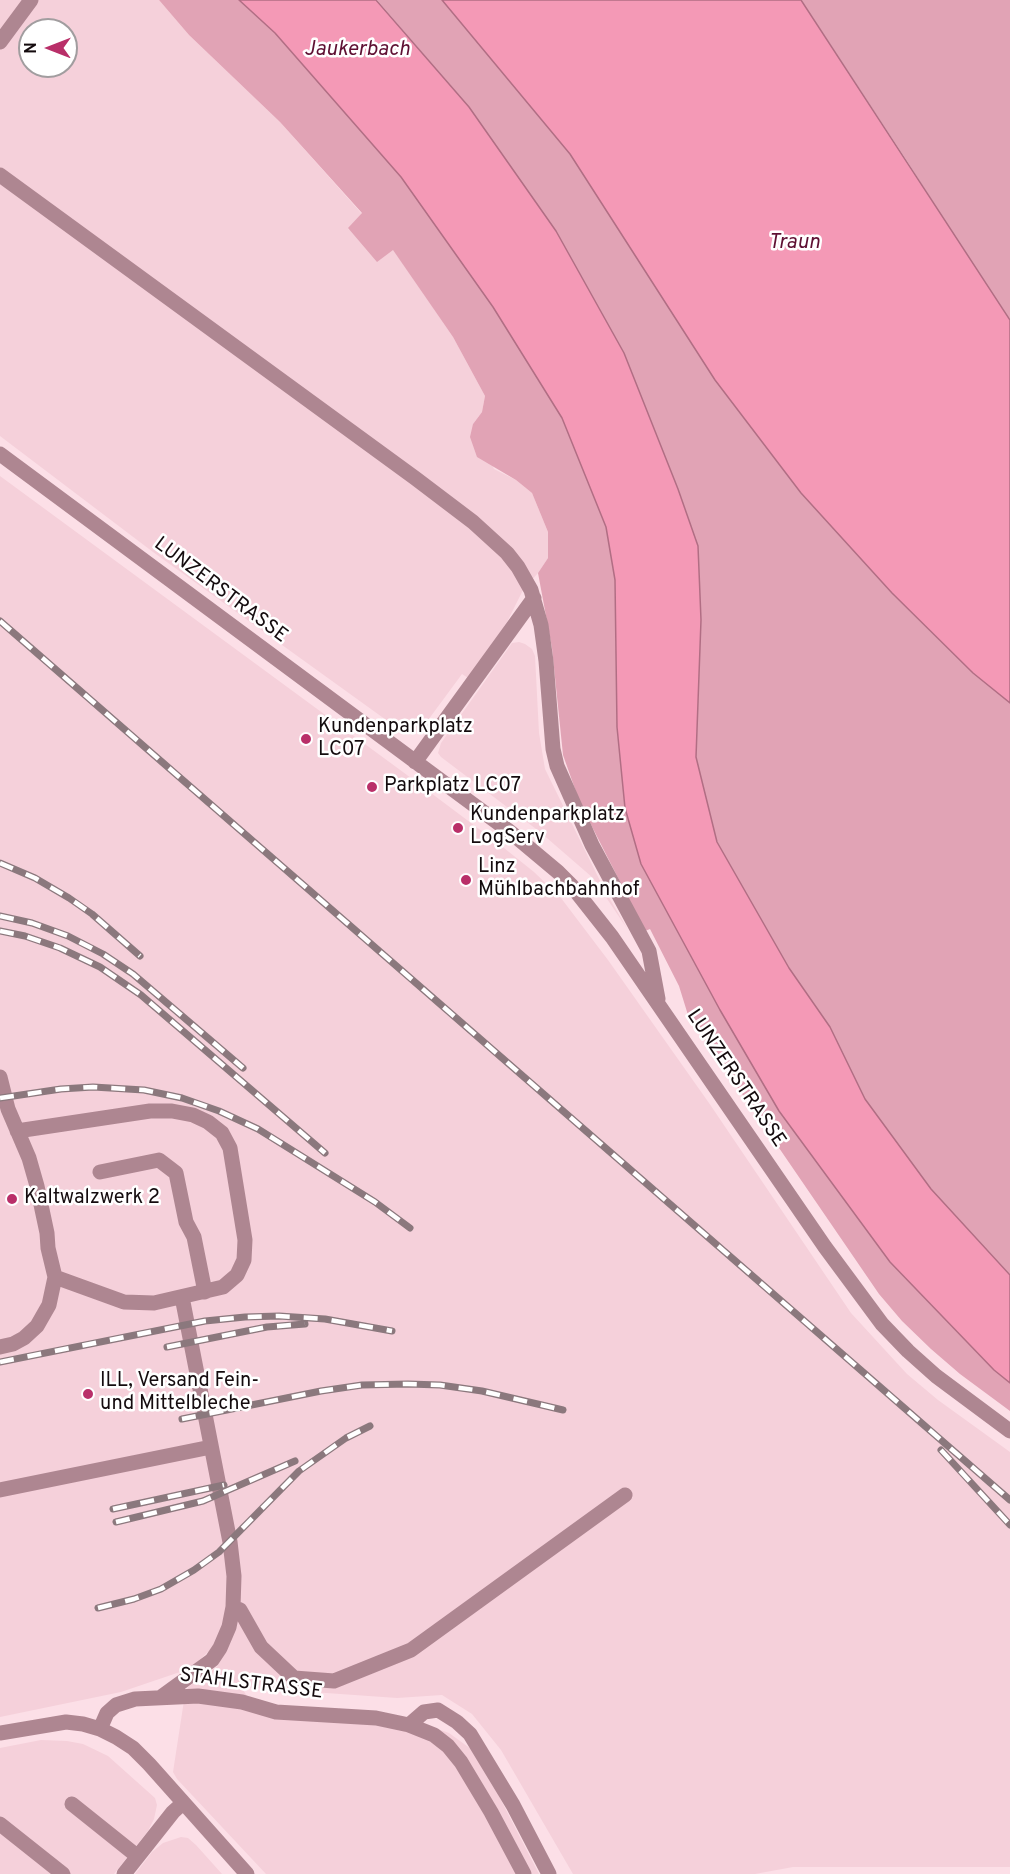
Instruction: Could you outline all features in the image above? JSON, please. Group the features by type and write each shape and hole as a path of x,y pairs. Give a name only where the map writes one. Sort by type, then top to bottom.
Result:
{"street":[{"path":"0,42 31,0"},
{"path":"0,175 464,516 507,554 518,567 531,591 541,626 556,766 592,845 649,951 659,1005"},
{"name":"LUNZERSTRASSE","path":"0,454 509,831 571,885 612,937 825,1247 882,1324 936,1376 1010,1431"},
{"path":"415,762 531,591"},
{"path":"0,1077 8,1109 29,1158 37,1186 55,1277 49,1305 37,1326 24,1338 0,1347"},
{"path":"17,1131 150,1111 172,1111 193,1115 208,1122 222,1133 230,1148 245,1240 244,1260 237,1275 223,1287 154,1303 124,1302 55,1277"},
{"path":"100,1172 159,1160 176,1173 186,1222 194,1237 205,1292"},
{"path":"161,1696 212,1660 220,1648 229,1627 234,1576 230,1542 182,1297"},
{"path":"0,1490 211,1447"},
{"path":"232,1607 240,1610 261,1647 294,1678 334,1682 411,1650 625,1495"},
{"name":"STAHLSTRASSE","path":"100,1729 107,1713 116,1705 135,1699 161,1696 198,1696 242,1702 276,1713 376,1718 410,1725 434,1735 448,1746 461,1762 524,1874"},
{"path":"410,1725 424,1712 438,1710 470,1734 513,1805 549,1874"},
{"path":"0,1733 66,1722 100,1729 133,1748 247,1874"},
{"path":"124,1874 173,1812 183,1803"},
{"path":"72,1804 137,1856"},
{"path":"0,1824 63,1874"}],"shaded area":[{"path":"0,0 159,0 189,35 280,122 362,214 348,229 393,249 453,337 485,396 482,412 473,424 494,469 516,480 532,493 548,532 548,558 523,590 506,624 468,678 462,674 420,731 407,735 153,552 0,436"},
{"path":"159,0 239,0 275,33 401,177 493,307 562,418 606,526 615,580 617,727 625,808 641,864 720,1010 779,1111 890,1262 994,1370 1010,1383 1010,1411 931,1349 902,1321 879,1294 688,1015 679,986 650,929 645,931 580,803 563,755 552,648 538,573 548,558 548,532 532,493 516,480 477,457 470,437 473,424 482,412 485,396 453,337 393,250 377,262 348,228 362,213 280,122 189,35"},
{"path":"377,0 442,0 570,154 801,493 892,593 973,673 1010,703 1010,1275 931,1189 865,1099 830,1027 789,968 717,842 696,757 701,620 698,546 624,353 556,231 469,107"},
{"path":"801,0 1010,0 1010,320 996,301"},
{"path":"0,476 499,844 534,872 561,898 608,960 709,1103 851,1313 907,1374 938,1400 1010,1452 1010,1867 793,1867 755,1874 573,1874 501,1750 472,1714 442,1695 397,1698 241,1687 249,1699 259,1704 432,1727 449,1733 471,1749 487,1773 539,1874 266,1874 173,1772 185,1694 188,1687 218,1666 208,1652 195,1664 180,1672 121,1692 0,1717"},
{"path":"519,642 532,649 535,656 539,733 545,769 604,889 628,930 593,878 540,832 438,753 441,743 512,643"},
{"path":"41,1740 83,1744 108,1756 155,1798 157,1805 148,1831 114,1874 0,1874 0,1748"},
{"path":"181,1837 188,1838 196,1845 222,1874 135,1874 152,1852 163,1843"}],"water":[{"name":"Jaukerbach","path":"239,0 376,0 469,107 556,231 624,353 698,546 701,620 696,757 717,842 789,968 830,1027 865,1099 931,1189 1010,1275 1010,1383 994,1370 890,1262 779,1111 720,1010 641,864 625,808 617,727 615,580 606,527 562,418 493,307 401,177 275,33"},
{"name":"Traun","path":"442,0 801,0 1010,320 1010,703 973,673 892,593 801,493 715,380 570,154"}],"railway":[{"path":"0,621 1010,1500"},
{"path":"0,863 35,878 69,898 92,914 140,956"},
{"path":"0,916 32,923 68,936 103,954 133,974 243,1068"},
{"path":"0,931 25,936 60,948 100,967 141,995 325,1153"},
{"path":"0,1098 93,1087 144,1090 182,1098 219,1111 258,1129 375,1202 410,1228"},
{"path":"0,1362 205,1321 245,1317 279,1316 325,1319 392,1331"},
{"path":"167,1347 267,1327 305,1324"},
{"path":"182,1419 362,1385 440,1385 482,1391 563,1410"},
{"path":"98,1608 161,1589 194,1570 219,1552 299,1471 346,1438 370,1426"},
{"path":"941,1450 1010,1525"},
{"path":"116,1522 203,1501 295,1461"},
{"path":"113,1509 224,1485"}],"place":[{"name":"Kundenparkplatz LC07","path":"306,739"},
{"name":"Parkplatz LC07","path":"372,787"},
{"name":"Kundenparkplatz LogServ","path":"458,828"},
{"name":"Linz Mühlbachbahnhof","path":"466,880"},
{"name":"Kaltwalzwerk 2","path":"12,1199"},
{"name":"ILL, Versand Fein- und Mittelbleche","path":"88,1394"}]}
